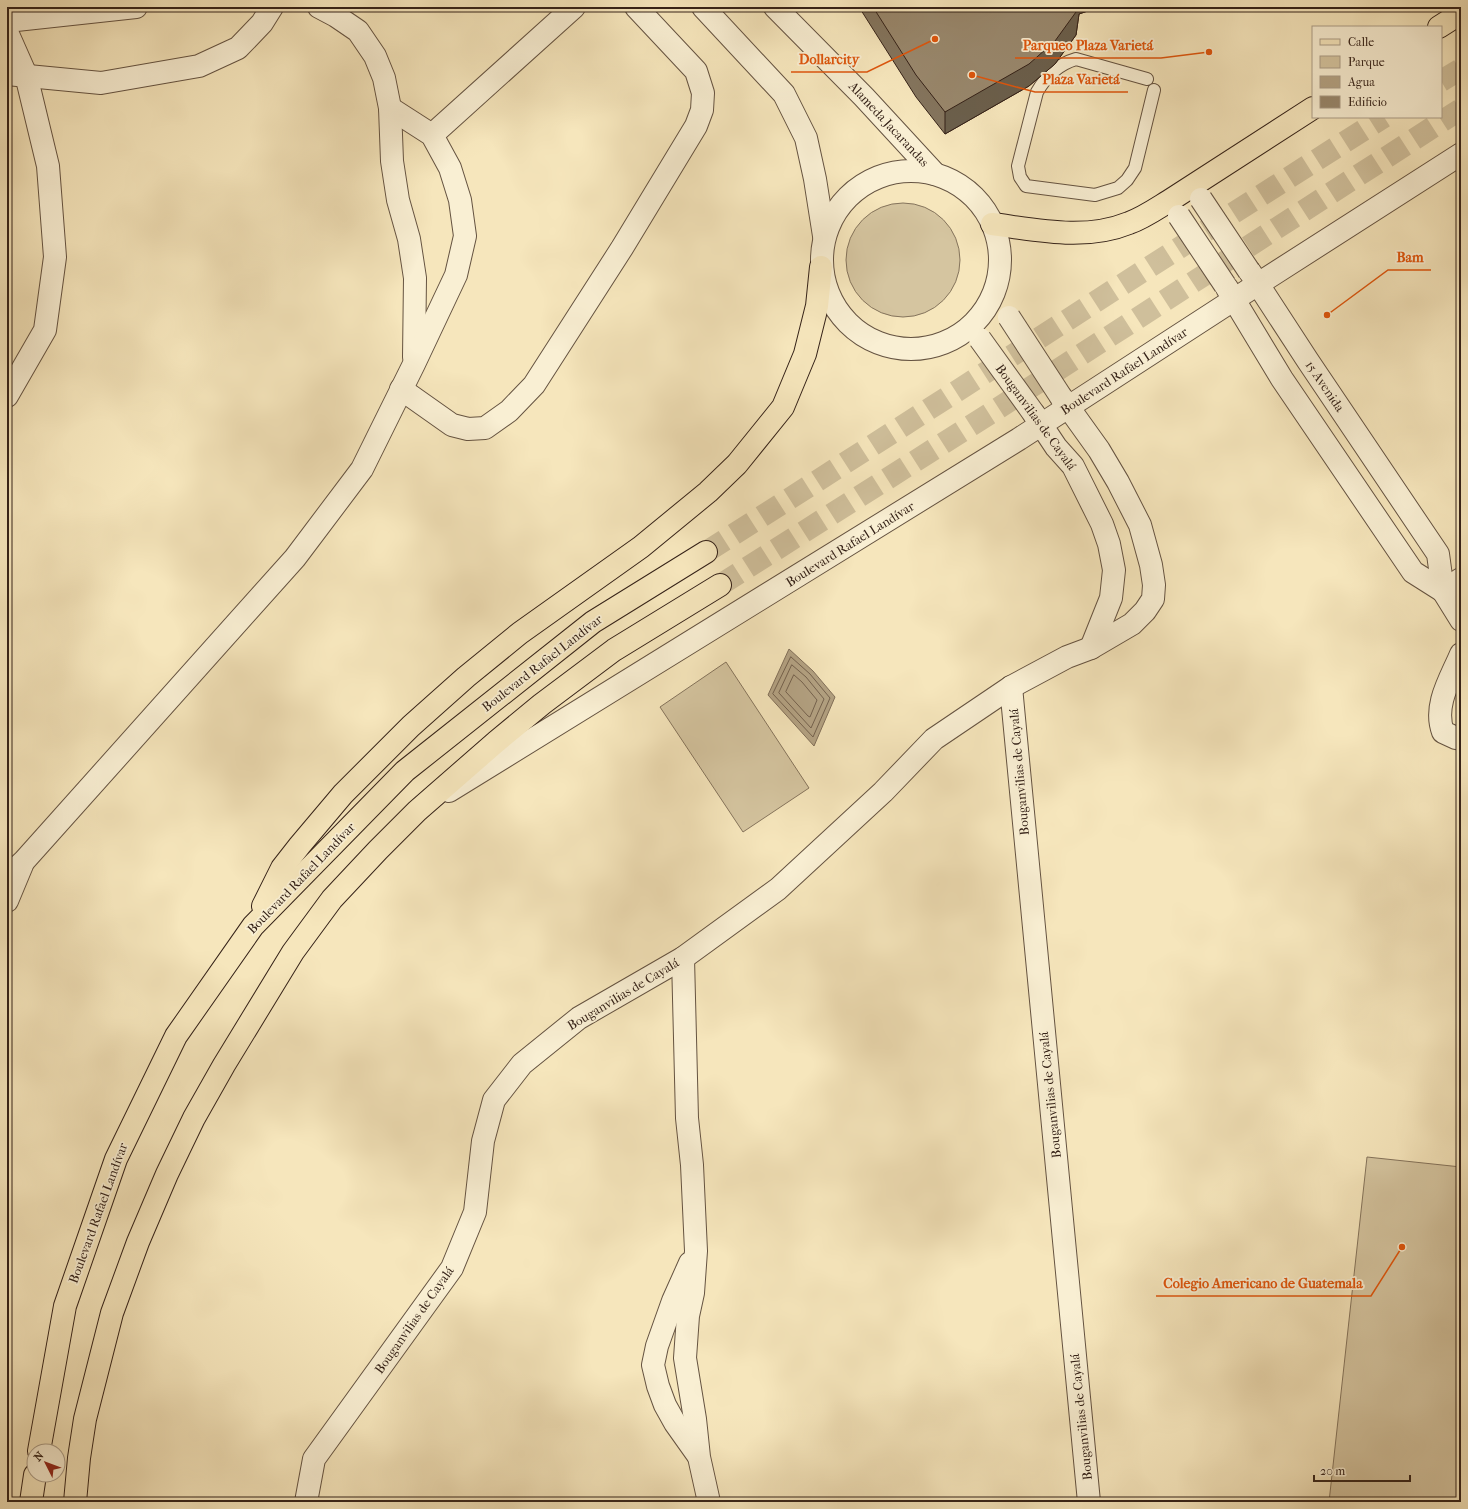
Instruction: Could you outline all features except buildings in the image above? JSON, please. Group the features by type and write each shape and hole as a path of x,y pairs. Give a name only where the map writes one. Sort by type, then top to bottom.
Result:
{"main road":[{"path":"1441,26 1461,13"},
{"path":"992,224 1062,233 1082,233 1105,230 1128,224 1146,215 1174,208 1312,109"},
{"path":"253,926 282,868 343,794 411,726 466,677 514,638 640,547 708,492 738,464 782,407 805,354 817,306 821,267"},
{"name":"Boulevard Rafael Landívar","path":"40,1443 65,1306 116,1159 176,1036 253,926 405,771 593,622 706,552"},
{"name":"Boulevard Rafael Landívar","path":"75,1502 79,1458 85,1419 112,1313 144,1229 167,1174 194,1118 224,1065 293,952 332,899 417,811 496,742 542,704 614,650 720,585"},
{"path":"31,1502 34,1483"}],"street":[{"path":"7,22 136,7"},
{"path":"16,74 101,83 199,66 238,48 262,22 272,7"},
{"path":"319,7 336,16 358,31 375,56 384,78 390,108 392,161 398,200 409,240 415,278 414,364"},
{"path":"432,135 574,7"},
{"path":"401,389 452,425 468,429 485,428 509,411 534,385 622,248 696,126 702,110 703,93 696,71 636,7"},
{"path":"703,7 784,94 806,138 815,179 824,236 821,267 827,293 840,315 859,334 882,345 908,350 934,346 974,334 981,315 991,299 999,275 999,249 992,224 978,202 964,189 935,174 907,171 879,176 855,190 836,211 824,236"},
{"name":"Alameda Jacarandas","path":"776,7 864,97 935,174"},
{"path":"7,32 16,74 48,166 55,257 45,330 7,396"},
{"path":"7,877 24,861 295,558 362,469 456,275 465,236 460,200 450,168 432,135 390,108"},
{"name":"Boulevard Rafael Landívar","path":"417,811 1038,420 1230,292 1461,154"},
{"name":"15 Avenida","path":"1197,192 1254,277 1312,368 1438,554 1443,591 1461,620"},
{"name":"15 Avenida","path":"1174,208 1230,292 1282,379 1413,572 1443,591"},
{"name":"Bouganvilias de Cayalá","path":"306,1502 314,1459 452,1268 475,1212 483,1141 494,1100 522,1064 579,1018 683,958 778,889 883,792 934,739 1010,687 1067,657 1091,648 1132,624 1145,611 1152,599 1154,585 1151,565 1140,525 1118,482 1099,450 1064,402 1009,317 991,299"},
{"name":"Bouganvilias de Cayalá","path":"974,334 1038,420 1056,447 1073,466 1102,524 1109,544 1114,570 1111,598 1091,648"},
{"path":"1443,591 1461,579"},
{"path":"1461,654 1444,693 1439,710 1439,722 1443,732 1461,739"},
{"name":"Bouganvilias de Cayalá","path":"1010,687 1089,1502"},
{"path":"7,901 24,861"},
{"name":"Bouganvilias de Cayalá","path":"683,958 687,1118 692,1165 696,1251 693,1293 688,1316 685,1358 699,1457 709,1502"},
{"name":"Bouganvilias de Cayalá","path":"696,1251 673,1301 657,1346 653,1365 658,1386 665,1405 675,1423 699,1457"}],"lane":[{"path":"1147,79 1076,59 1064,62 1043,82 1037,92 1018,166 1020,177 1026,186 1096,195 1118,188 1127,180 1135,168 1154,90"}],"green space":[{"path":"903,203 914,204 925,208 943,220 955,238 959,249 959,271 955,282 943,300 925,312 914,316 903,317 892,316 881,312 863,300 851,282 847,271 846,260 847,249 851,238 863,220 881,208 892,204"},
{"path":"726,662 809,788 743,832 660,707"},
{"path":"1367,1157 1461,1167 1461,1502 1329,1502"}],"water":[{"path":"789,649 813,671 835,697 814,746 768,695"}],"tunnel":[{"path":"1442,80 1461,69"},
{"path":"720,585 994,411 1461,109"},
{"path":"706,552 1382,118"}],"place":[{"name":"Dollarcity","path":"935,39"},
{"name":"Parqueo Plaza Varietá","path":"1209,52"},
{"name":"Plaza Varietá","path":"972,75"},
{"name":"Bam","path":"1327,315"},
{"name":"Colegio Americano de Guatemala","path":"1402,1247"}]}
